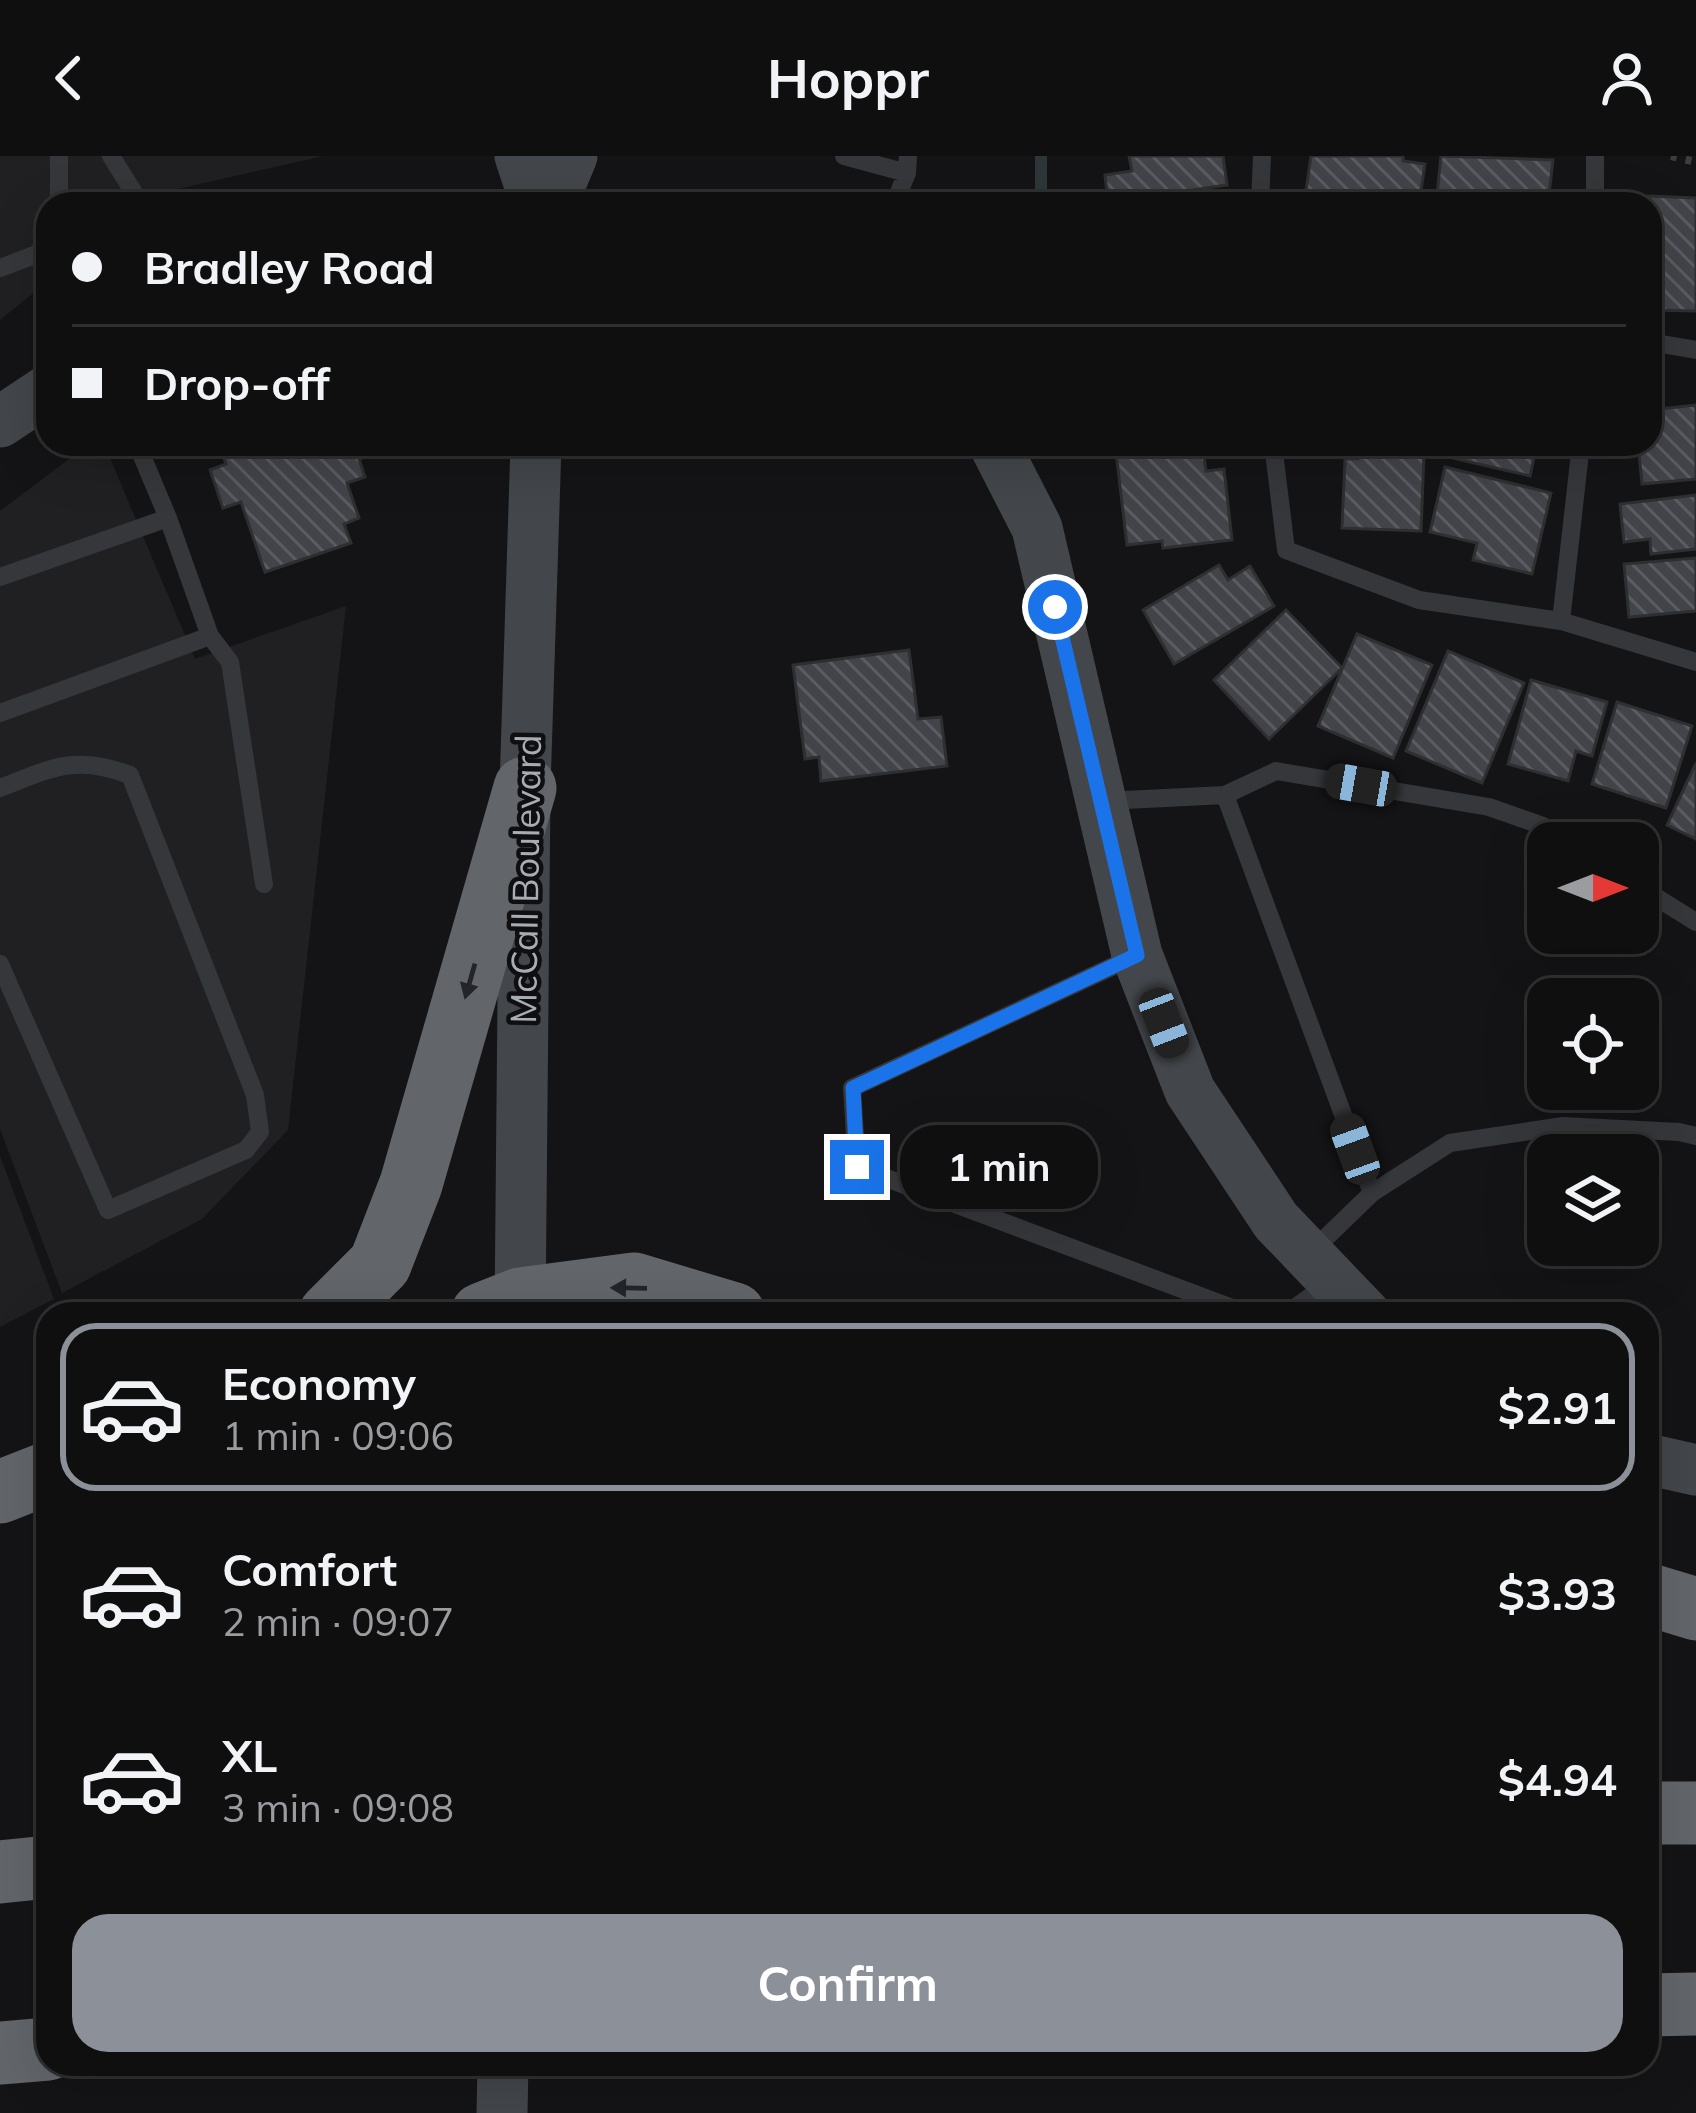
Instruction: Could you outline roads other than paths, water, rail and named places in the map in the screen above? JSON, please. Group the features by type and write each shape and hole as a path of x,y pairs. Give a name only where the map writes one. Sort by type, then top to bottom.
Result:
{"highway":[{"path":"342,1302 380,1264 411,1184 525,788"},
{"path":"541,1302 634,1283 695,1302"},
{"path":"0,1492 36,1478"},
{"path":"1659,1598 1696,1609"},
{"path":"1659,1814 1696,1813"},
{"path":"0,1872 36,1869"},
{"path":"1659,2005 1696,2004"},
{"path":"0,2053 36,2050"}],"main road":[{"path":"520,156 532,192"},
{"path":"557,192 572,156"},
{"path":"0,422 36,398"},
{"name":"McCall Boulevard","path":"507,1302 536,456"},
{"path":"1000,456 1037,529 1137,955 1190,1091 1276,1221 1335,1283"},
{"path":"1659,1462 1696,1470"},
{"path":"502,2113 503,2076"}],"lane":[{"path":"59,156 59,192"},
{"path":"110,156 133,192"},
{"path":"844,156 908,165"},
{"path":"1260,192 1262,156"},
{"path":"1595,156 1595,192"},
{"path":"0,268 36,254"},
{"path":"1662,344 1696,350"},
{"path":"142,456 210,636 230,662 264,884"},
{"path":"1274,456 1286,550 1419,600 1561,621 1696,662"},
{"path":"1561,621 1580,456"},
{"path":"0,577 168,518"},
{"path":"0,713 210,636"},
{"path":"0,788 68,762 100,764 130,775 255,1095 260,1132 246,1150 108,1210 0,964"},
{"path":"1101,802 1225,795 1276,771 1489,807 1532,822"},
{"path":"1225,795 1372,1193"},
{"path":"1659,899 1696,922"},
{"path":"1137,955 853,1088 857,1167 1216,1302"},
{"path":"1305,1302 1335,1283 1372,1193 1450,1143 1562,1126 1696,1136"}],"waterway":[{"path":"1041,156 1041,192"}]}
